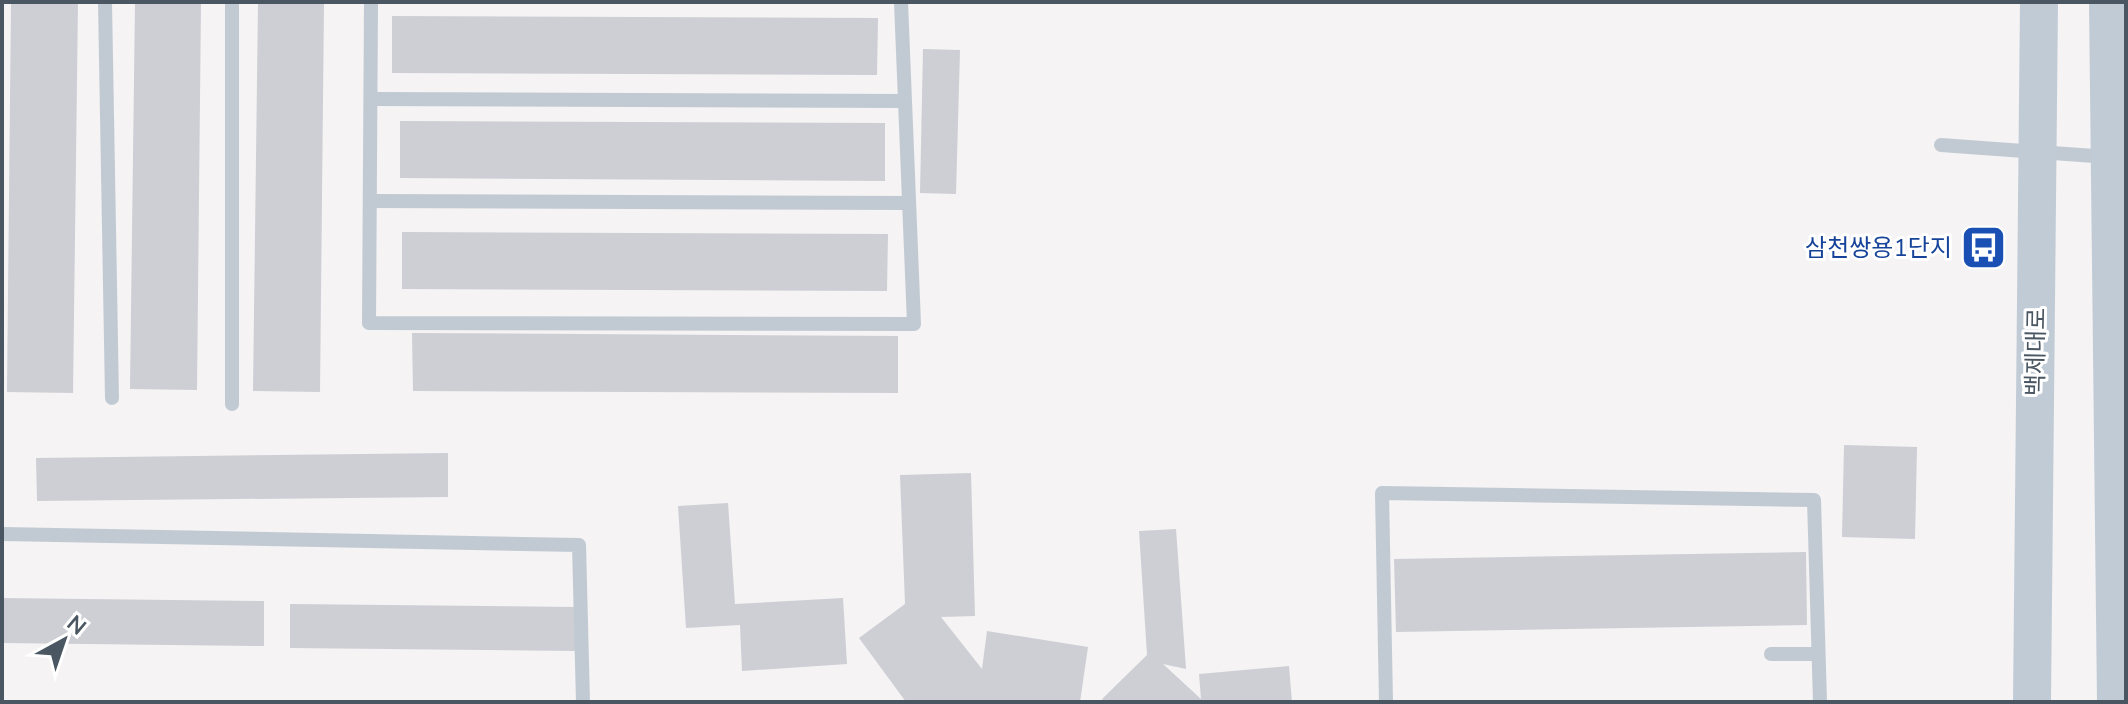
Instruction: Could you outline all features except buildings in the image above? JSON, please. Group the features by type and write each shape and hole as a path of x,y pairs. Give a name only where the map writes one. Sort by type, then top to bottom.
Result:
{"street":[{"name":"백제대로","path":"2032,702 2039,2"},
{"path":"2108,2 2118,158 2116,702"}],"lane":[{"path":"105,2 112,398"},
{"path":"232,2 232,404"},
{"path":"371,2 369,323 914,324 901,2"},
{"path":"371,99 905,101"},
{"path":"1941,145 2118,158"},
{"path":"370,201 909,203"},
{"path":"1386,702 1382,493 1814,500 1820,702"},
{"path":"2,534 579,545 583,702"},
{"path":"1771,654 1818,654"}],"place":[{"name":"삼천쌍용1단지","path":"1983,248"}]}
